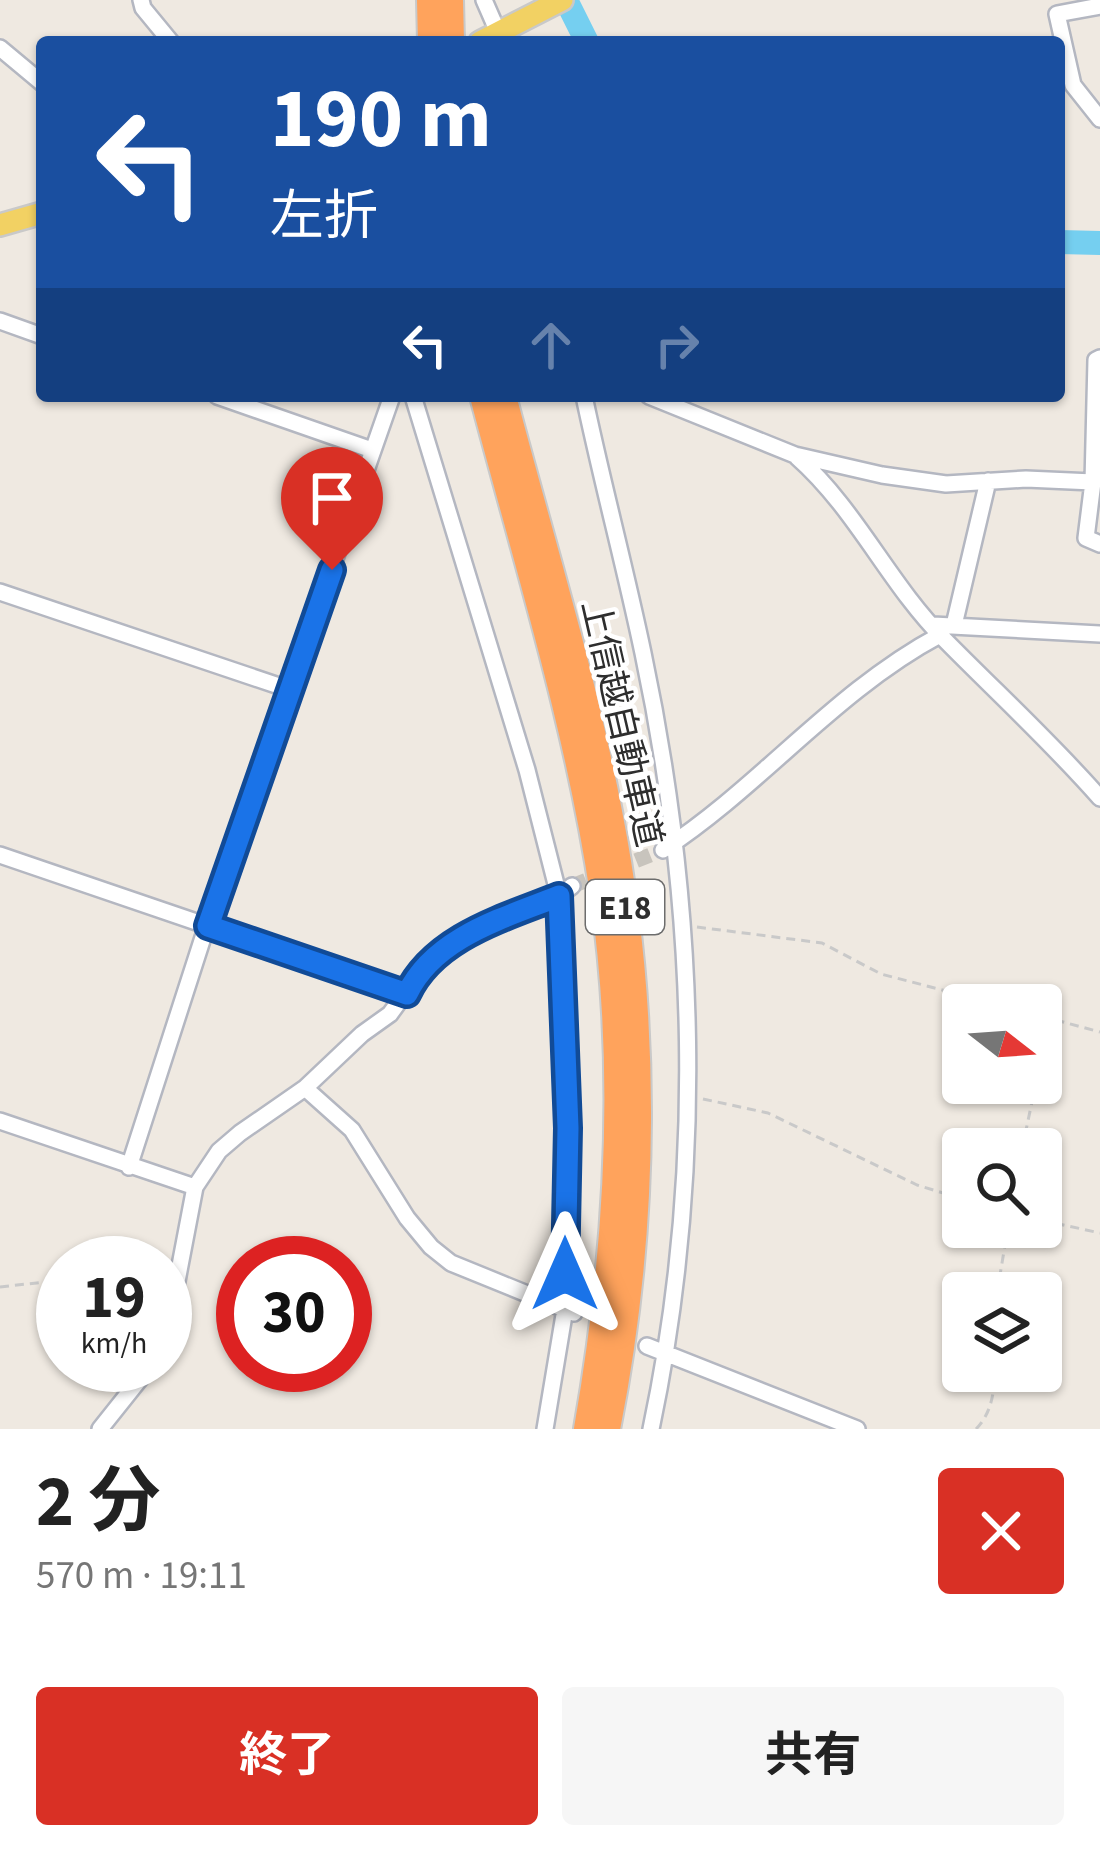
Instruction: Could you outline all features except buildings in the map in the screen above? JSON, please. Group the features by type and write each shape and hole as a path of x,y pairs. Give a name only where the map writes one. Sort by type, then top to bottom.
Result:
{"highway":[{"path":"429,0 430,36"},
{"path":"451,0 452,36"},
{"name":"上信越自動車道","path":"484,402 574,752 602,892 610,963 615,1185 606,1298 586,1429"},
{"name":"上信越自動車道","path":"506,402 596,743 631,954 638,1158 629,1294 608,1429"}],"main road":[{"path":"499,36 562,0"},
{"path":"0,225 36,215"}],"street":[{"path":"141,0 142,8 167,36"},
{"path":"484,0 497,36"},
{"path":"1062,36 1057,14 1100,3"},
{"path":"0,48 36,78"},
{"path":"1065,52 1072,85 1100,118"},
{"path":"0,321 36,334"},
{"path":"1100,358 1093,390 1093,482 1086,538 1100,544"},
{"path":"235,402 372,449"},
{"path":"129,1167 390,402"},
{"path":"415,402 565,891 570,1312 545,1429"},
{"path":"585,402 644,656 683,924 688,1100 674,1312 651,1429"},
{"path":"664,402 795,455 882,476 946,484 1093,482"},
{"path":"795,455 822,479 942,628 1100,798"},
{"path":"669,846 762,772 838,702 942,628 988,481"},
{"path":"0,592 291,691"},
{"path":"942,628 1100,634"},
{"path":"0,855 407,994"},
{"path":"186,1236 195,1187 219,1151 305,1088 362,1034 390,1015 431,958 475,930 565,891"},
{"path":"305,1088 352,1130 407,1218 431,1247 451,1263 570,1312"},
{"path":"0,1121 195,1187"},
{"path":"647,1346 857,1429"},
{"path":"100,1429 129,1392"}],"path":[{"path":"683,924 822,943 881,974 942,990"},
{"path":"1062,1022 1100,1032"},
{"path":"688,1100 713,1099 768,1113 942,1193"},
{"path":"1062,1225 1100,1233"},
{"path":"0,1287 36,1283"},
{"path":"976,1429 985,1420 994,1392"}],"waterway":[{"path":"566,0 584,36"},
{"path":"1065,242 1100,243"}],"tunnel":[{"path":"572,886 663,850"}],"route":[{"path":"332,570 208,926 407,994 431,958 475,930 559,896 568,1128 565,1274"}]}
